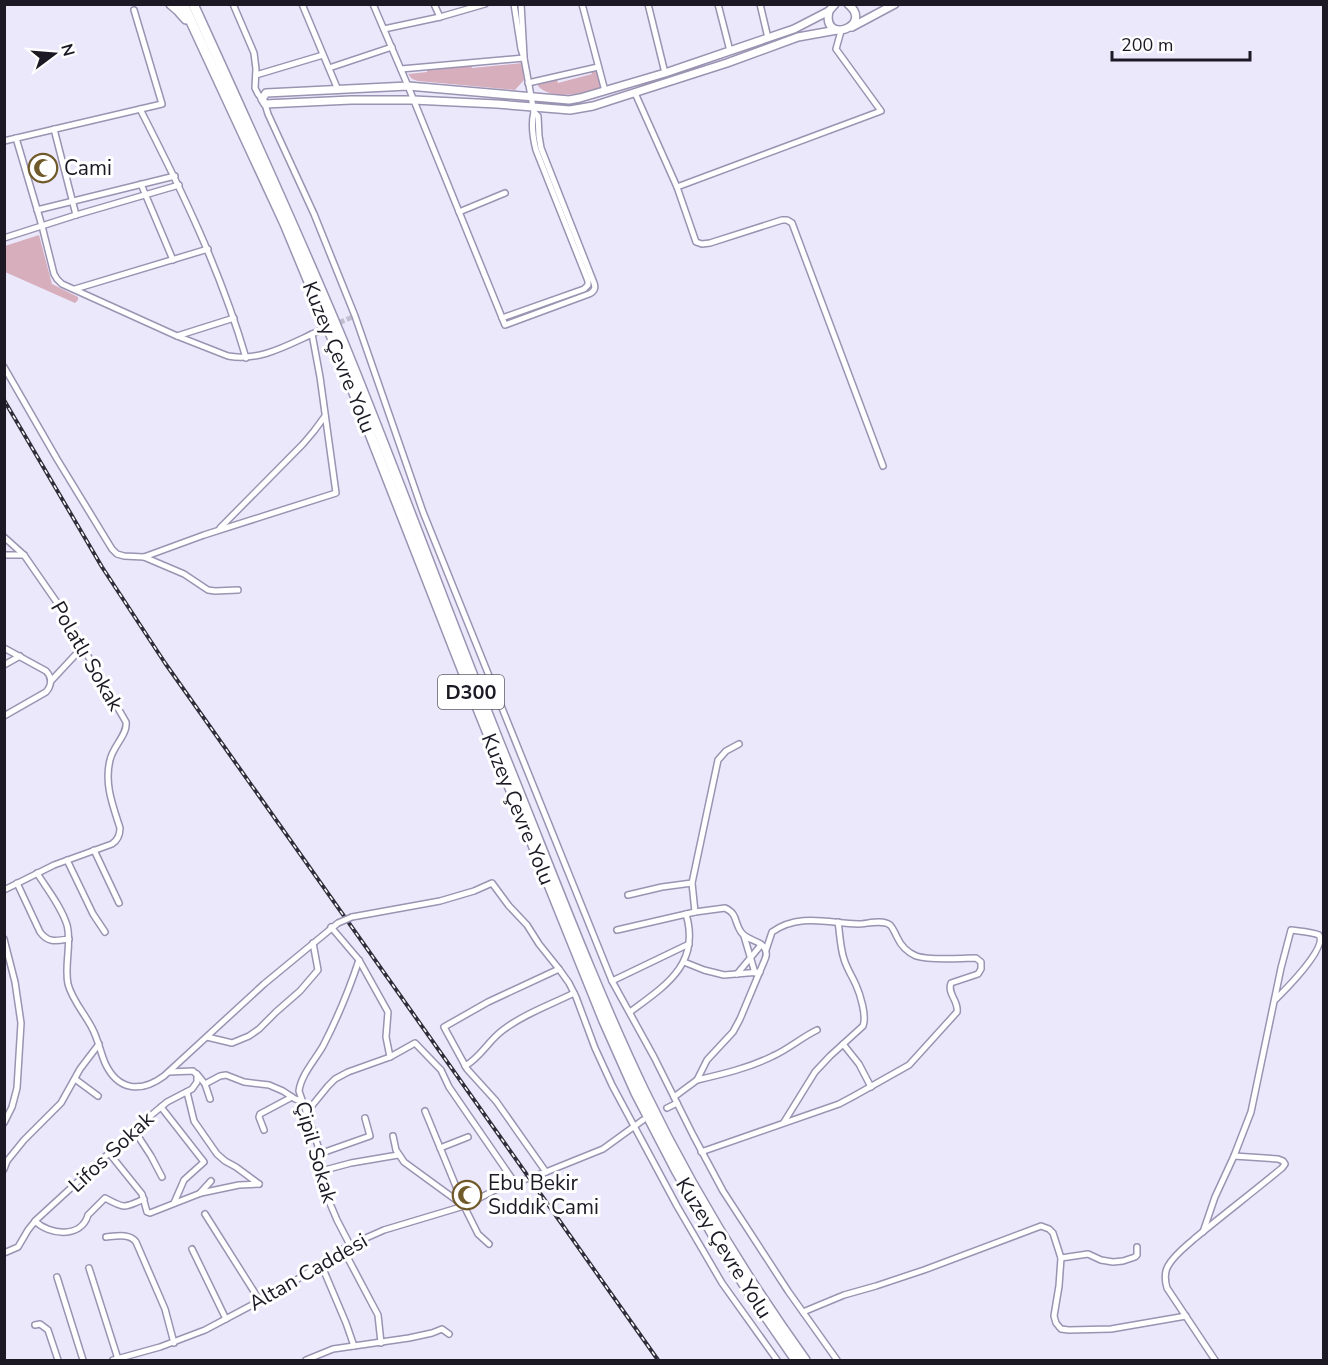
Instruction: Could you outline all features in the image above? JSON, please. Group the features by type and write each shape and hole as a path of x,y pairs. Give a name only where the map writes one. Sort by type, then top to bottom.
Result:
{"highway":[{"path":"171,4 194,27"},
{"name":"Kuzey Çevre Yolu","path":"183,4 285,224 332,337 603,1021 636,1093 681,1179 747,1289 796,1360"},
{"name":"Kuzey Çevre Yolu","path":"193,4 339,332 473,678 610,1016 644,1091 682,1166 753,1285 805,1360"},
{"path":"198,4 208,36"}],"street":[{"path":"233,4 254,53 255,88 264,101 356,316 423,512 612,981 654,1057 701,1152 737,1213 837,1360"},
{"path":"302,4 338,90"},
{"path":"373,4 504,321"},
{"path":"434,4 440,17"},
{"path":"384,29 440,17 485,4"},
{"path":"514,4 531,96 536,150 588,281 587,287"},
{"path":"521,4 524,58"},
{"path":"582,4 605,91"},
{"path":"648,4 665,73"},
{"path":"718,4 730,51"},
{"path":"760,4 768,38"},
{"path":"264,101 266,93 408,86 568,100 580,98 665,73 794,29 829,11 835,4"},
{"path":"848,4 855,16 850,28"},
{"path":"264,101 413,100 533,110 581,109 728,63 798,37 850,28 895,4"},
{"path":"4,141 162,104 134,10"},
{"path":"829,11 828,20 833,28 839,30"},
{"path":"677,187 881,111 836,49 839,30"},
{"path":"328,68 392,47"},
{"path":"256,75 323,55"},
{"path":"401,69 524,58"},
{"path":"528,83 598,67"},
{"path":"636,93 677,187 694,240 700,244 706,244 782,220 787,220 792,224 883,466"},
{"path":"140,109 175,176 208,249 234,318 246,358"},
{"path":"533,110 537,116 542,148 594,283 594,290"},
{"path":"54,129 76,215"},
{"path":"16,138 55,277 62,284 177,336 228,356 246,358 267,354 319,331"},
{"path":"37,210 175,176"},
{"path":"141,184 173,260"},
{"path":"4,238 179,185"},
{"path":"459,212 505,193"},
{"path":"75,289 208,249"},
{"path":"587,287 594,290"},
{"path":"504,321 587,287"},
{"path":"504,321 589,294 594,290"},
{"path":"177,336 234,318"},
{"path":"144,557 218,530 336,493 312,334"},
{"path":"4,367 67,477 117,554 144,557 184,574 208,590 238,590"},
{"path":"218,530 303,444 325,416"},
{"name":"Polatlı Sokak","path":"4,537 24,555 58,603 127,725 125,733 111,754 108,771 109,792 120,833 114,842 37,873 4,890"},
{"path":"4,555 24,555"},
{"path":"4,648 46,670 51,681"},
{"path":"4,716 46,692 51,681 78,652"},
{"path":"4,665 20,656"},
{"path":"695,912 692,883 718,760 726,751 739,744"},
{"path":"94,850 119,903"},
{"path":"67,860 93,914 105,932"},
{"path":"37,873 67,924 68,985 91,1026 104,1061 112,1074 119,1081 132,1087 149,1085 169,1072 264,984 338,923 352,917 440,901 492,883 527,925 574,993 603,1067 677,1206 708,1261 777,1360"},
{"path":"17,883 44,938 54,942 69,939"},
{"path":"628,895 692,883"},
{"path":"617,930 695,912 725,908 734,914 757,973"},
{"path":"630,1012 666,984 684,962 689,944 686,914"},
{"path":"701,1152 839,1104 909,1065 956,1014 958,1006 949,990 952,982 979,973 981,963 976,958 927,958 913,954 904,948 892,928 885,923 857,924 811,920 799,921 775,931 764,947 750,958 737,974"},
{"path":"784,1122 810,1078 863,1026 865,1018 856,984 844,960 838,922"},
{"path":"332,927 359,960 388,1012 386,1037 390,1057"},
{"path":"1203,1232 1215,1197 1251,1112 1281,968 1291,930 1320,936 1323,946 1318,958 1275,1000"},
{"path":"667,1108 697,1080 707,1060 737,1026 757,973 766,956 764,947 743,935"},
{"path":"4,1123 12,1107 17,1088 21,1023 15,982 5,941"},
{"path":"207,1037 232,1043 259,1029 300,991 318,970 313,943"},
{"path":"612,981 689,944"},
{"name":"Çipil Sokak","path":"350,1245 329,1203 316,1140 299,1091 301,1082 329,1035 359,960"},
{"path":"684,962 720,974 757,973"},
{"path":"546,1172 496,1101 465,1066 444,1027 488,1002 559,969"},
{"path":"465,1066 478,1057 487,1045 508,1027 533,1012 574,993"},
{"path":"697,1080 764,1060 817,1030"},
{"path":"306,1113 335,1079 390,1057 415,1043 441,1070 449,1088 515,1183"},
{"path":"4,1169 7,1161 24,1140 61,1103 80,1069 99,1044"},
{"path":"843,1044 859,1064 871,1087"},
{"path":"169,1072 193,1071 205,1084 210,1099"},
{"path":"109,1153 142,1194 147,1212 150,1213 198,1194 239,1185 259,1184 225,1161 194,1121 187,1092 196,1083 196,1073"},
{"path":"205,1084 226,1075 244,1082 269,1085 302,1101"},
{"path":"75,1079 98,1096"},
{"name":"Lifos Sokak","path":"4,1253 18,1247 35,1221 134,1130 173,1098 187,1092"},
{"path":"264,1130 260,1114 292,1097"},
{"path":"161,1107 204,1162 184,1180 174,1203"},
{"path":"425,1112 464,1206 478,1233 489,1244"},
{"path":"319,1154 370,1136 365,1118"},
{"name":"Altan Caddesi","path":"116,1360 174,1343 226,1319 284,1288 350,1245 384,1230 464,1206 495,1190 603,1149 643,1120"},
{"path":"134,1130 151,1155 162,1177"},
{"path":"393,1136 398,1155 408,1165 464,1206"},
{"path":"440,1148 468,1137"},
{"path":"321,1171 398,1155"},
{"path":"1215,1360 1167,1288 1165,1273 1176,1255 1285,1164 1284,1161 1278,1159 1234,1156"},
{"path":"198,1194 211,1181"},
{"path":"35,1221 50,1230 69,1232 81,1226 87,1219 87,1215 105,1198 123,1207 144,1199"},
{"path":"205,1214 260,1301"},
{"path":"803,1312 844,1295 876,1287 924,1270 1038,1226 1047,1227 1051,1231 1061,1258 1054,1316 1061,1329 1112,1329 1186,1316"},
{"path":"106,1237 124,1236 135,1240 165,1309 174,1343"},
{"path":"1061,1258 1088,1254 1104,1261 1118,1262 1135,1257 1137,1247"},
{"path":"192,1249 226,1319"},
{"path":"343,1249 378,1315 381,1343"},
{"path":"321,1264 354,1346"},
{"path":"89,1268 116,1360"},
{"path":"57,1277 83,1360"},
{"path":"35,1325 40,1324 48,1330 58,1360"},
{"path":"306,1360 333,1349 421,1336 442,1329 449,1334"}],"shaded area":[{"path":"522,63 524,80 515,90 418,81 412,79 408,74 427,72 427,68 471,64 472,68"},
{"path":"600,68 603,86 588,91 560,95 544,91 538,86 538,84 557,79 558,83 592,74 591,71"},
{"path":"39,235 52,284 78,297 75,303 5,272 5,246"}],"tunnel":[{"path":"319,331 355,316"}],"railway":[{"path":"4,400 102,567 165,663 658,1360"}],"place":[{"name":"Cami","path":"43,168"},
{"name":"Ebu Bekir Sıddık Cami","path":"467,1195"}]}
